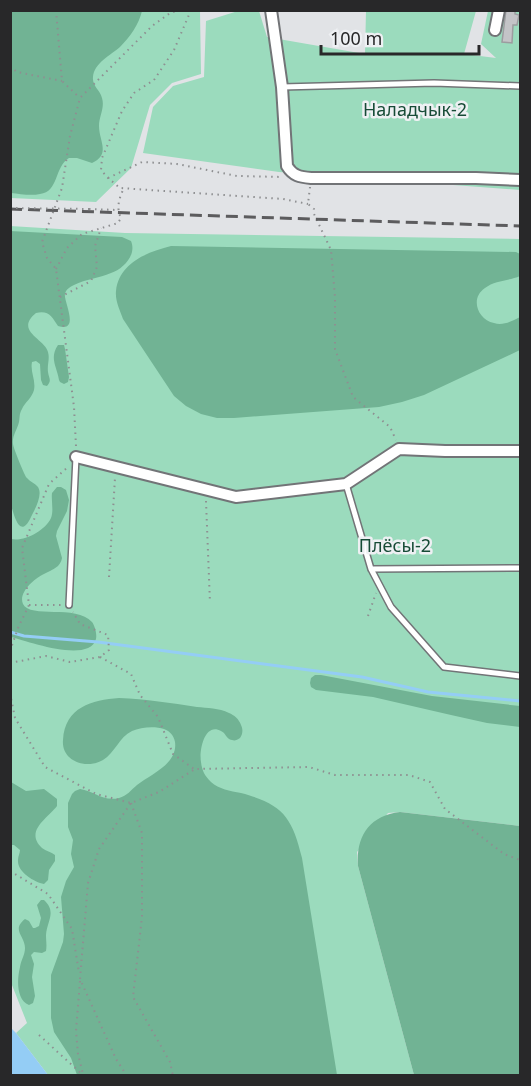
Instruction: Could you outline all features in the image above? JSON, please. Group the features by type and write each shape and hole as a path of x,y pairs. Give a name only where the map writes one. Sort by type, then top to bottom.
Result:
{"street":[{"path":"271,10 282,87 287,166 291,173 297,177 311,178 520,180"},
{"path":"495,30 499,10"},
{"path":"76,457 236,497 346,484 399,449 520,451"}],"lane":[{"path":"282,87 434,83 520,86"},
{"path":"69,605 76,457"},
{"path":"346,484 371,569 392,607 444,667 520,676"},
{"path":"371,569 520,568"}],"path":[{"path":"56,10 62,81"},
{"path":"10,651 29,605 22,548 50,484 76,457 74,407 56,269 47,258 42,242 62,188 70,136 80,98 152,26 170,13 179,10"},
{"path":"191,10 174,50 153,80 134,93 122,111 102,158 101,170 120,188 284,200 308,204 314,209 314,214 331,250 335,297 335,349 354,397 390,427 399,449"},
{"path":"10,66 17,72 62,81 80,98"},
{"path":"108,178 142,162 177,164 237,176 281,178 291,173"},
{"path":"308,204 311,178"},
{"path":"56,269 67,248 82,234 118,223 121,218 118,210 119,198 124,188"},
{"path":"10,208 118,210"},
{"path":"60,297 91,281 97,267 95,246 101,228"},
{"path":"109,576 116,467"},
{"path":"206,489 210,603"},
{"path":"368,616 380,585"},
{"path":"10,663 46,656 70,662 100,657 109,650 108,635 80,624 69,605 29,605"},
{"path":"100,657 131,674 140,695 158,717 173,754 195,770"},
{"path":"10,693 15,718 45,767 96,794 131,803"},
{"path":"84,1075 78,1054 76,1031 88,883 99,849 131,803 159,792 195,770 309,767 335,775 409,775 430,782 445,809 504,854 520,860"},
{"path":"131,803 142,833 142,917 133,997 170,1062 173,1076"},
{"path":"10,871 48,894 72,929 80,979 116,1059 127,1076"},
{"path":"39,1035 84,1075"}],"green space":[{"path":"11,10 142,11 127,39 100,63 94,72 94,83 103,102 99,126 103,147 101,156 92,163 69,158 64,162 50,189 37,195 11,193"},
{"path":"11,11 200,11 201,74 172,83 150,105 131,168 96,202 11,198"},
{"name":"Наладчык-2","path":"238,11 259,11 267,37 365,54 366,11 476,11 464,54 496,58 481,44 488,11 520,11 520,190 279,172 143,153 153,107 173,86 204,77 206,21"},
{"name":"Плёсы-2","path":"10,226 125,233 520,239 520,826 400,812 388,813 357,852 358,866 414,1075 48,1075 16,1033 27,1023 10,980"},
{"path":"10,231 122,237 131,241 132,246 128,261 116,271 67,289 65,297 69,325 58,326 50,315 44,312 36,313 30,319 29,330 48,352 50,381 47,386 43,385 40,364 36,361 32,362 34,390 21,411 13,441 26,476 39,490 36,506 27,524 23,527 17,522 10,502"},
{"path":"171,246 516,252 520,254 520,276 489,285 480,292 477,302 480,313 488,321 497,324 520,317 520,350 424,395 379,407 234,418 217,418 201,414 174,396 123,319 116,298 118,281 128,266 144,255"},
{"path":"58,345 64,345 65,349 69,377 68,382 64,384 59,380 54,362 54,354"},
{"path":"57,487 66,490 69,500 67,511 56,536 62,558 58,566 31,583 22,600 27,608 34,611 65,612 85,617 92,622 96,630 96,639 91,646 82,650 57,649 11,637 11,539 28,537 48,523 52,512 52,493"},
{"path":"315,675 432,696 520,706 520,727 487,723 373,697 316,690 311,687 310,683 311,678"},
{"path":"119,698 217,709 231,714 239,721 242,735 237,740 230,739 223,732 215,729 207,734 201,752 202,768 207,778 218,786 255,797 276,807 294,832 302,858 337,1075 77,1075 71,1058 54,1032 51,1018 51,975 64,934 61,897 74,867 71,854 73,840 68,827 68,803 72,794 80,789 108,799 124,796 162,768 175,750 173,736 170,732 148,727 128,734 107,757 96,763 82,764 70,758 63,747 63,740 65,729 74,713 90,703"},
{"path":"11,782 26,791 44,789 57,799 57,806 39,825 35,836 42,848 55,855 48,880 44,884 31,879 20,869 18,859 20,850 11,845"},
{"path":"400,812 520,826 520,1075 414,1075 358,866 359,845 367,829 380,818"},
{"path":"41,900 48,904 51,913 46,935 46,951 34,952 31,955 34,964 32,977 35,996 33,1003 29,1005 22,999 18,989 19,972 25,948 19,926 25,919 33,928 39,926 41,918 37,905"}],"water":[{"path":"10,1027 16,1033 48,1075 11,1075"}],"building":[{"path":"506,10 515,10 515,14 519,15 517,25 513,25 512,43 502,42"}],"waterway":[{"path":"10,632 24,636 98,642 362,677 428,692 520,701"}],"railway":[{"path":"10,209 520,226"}]}
